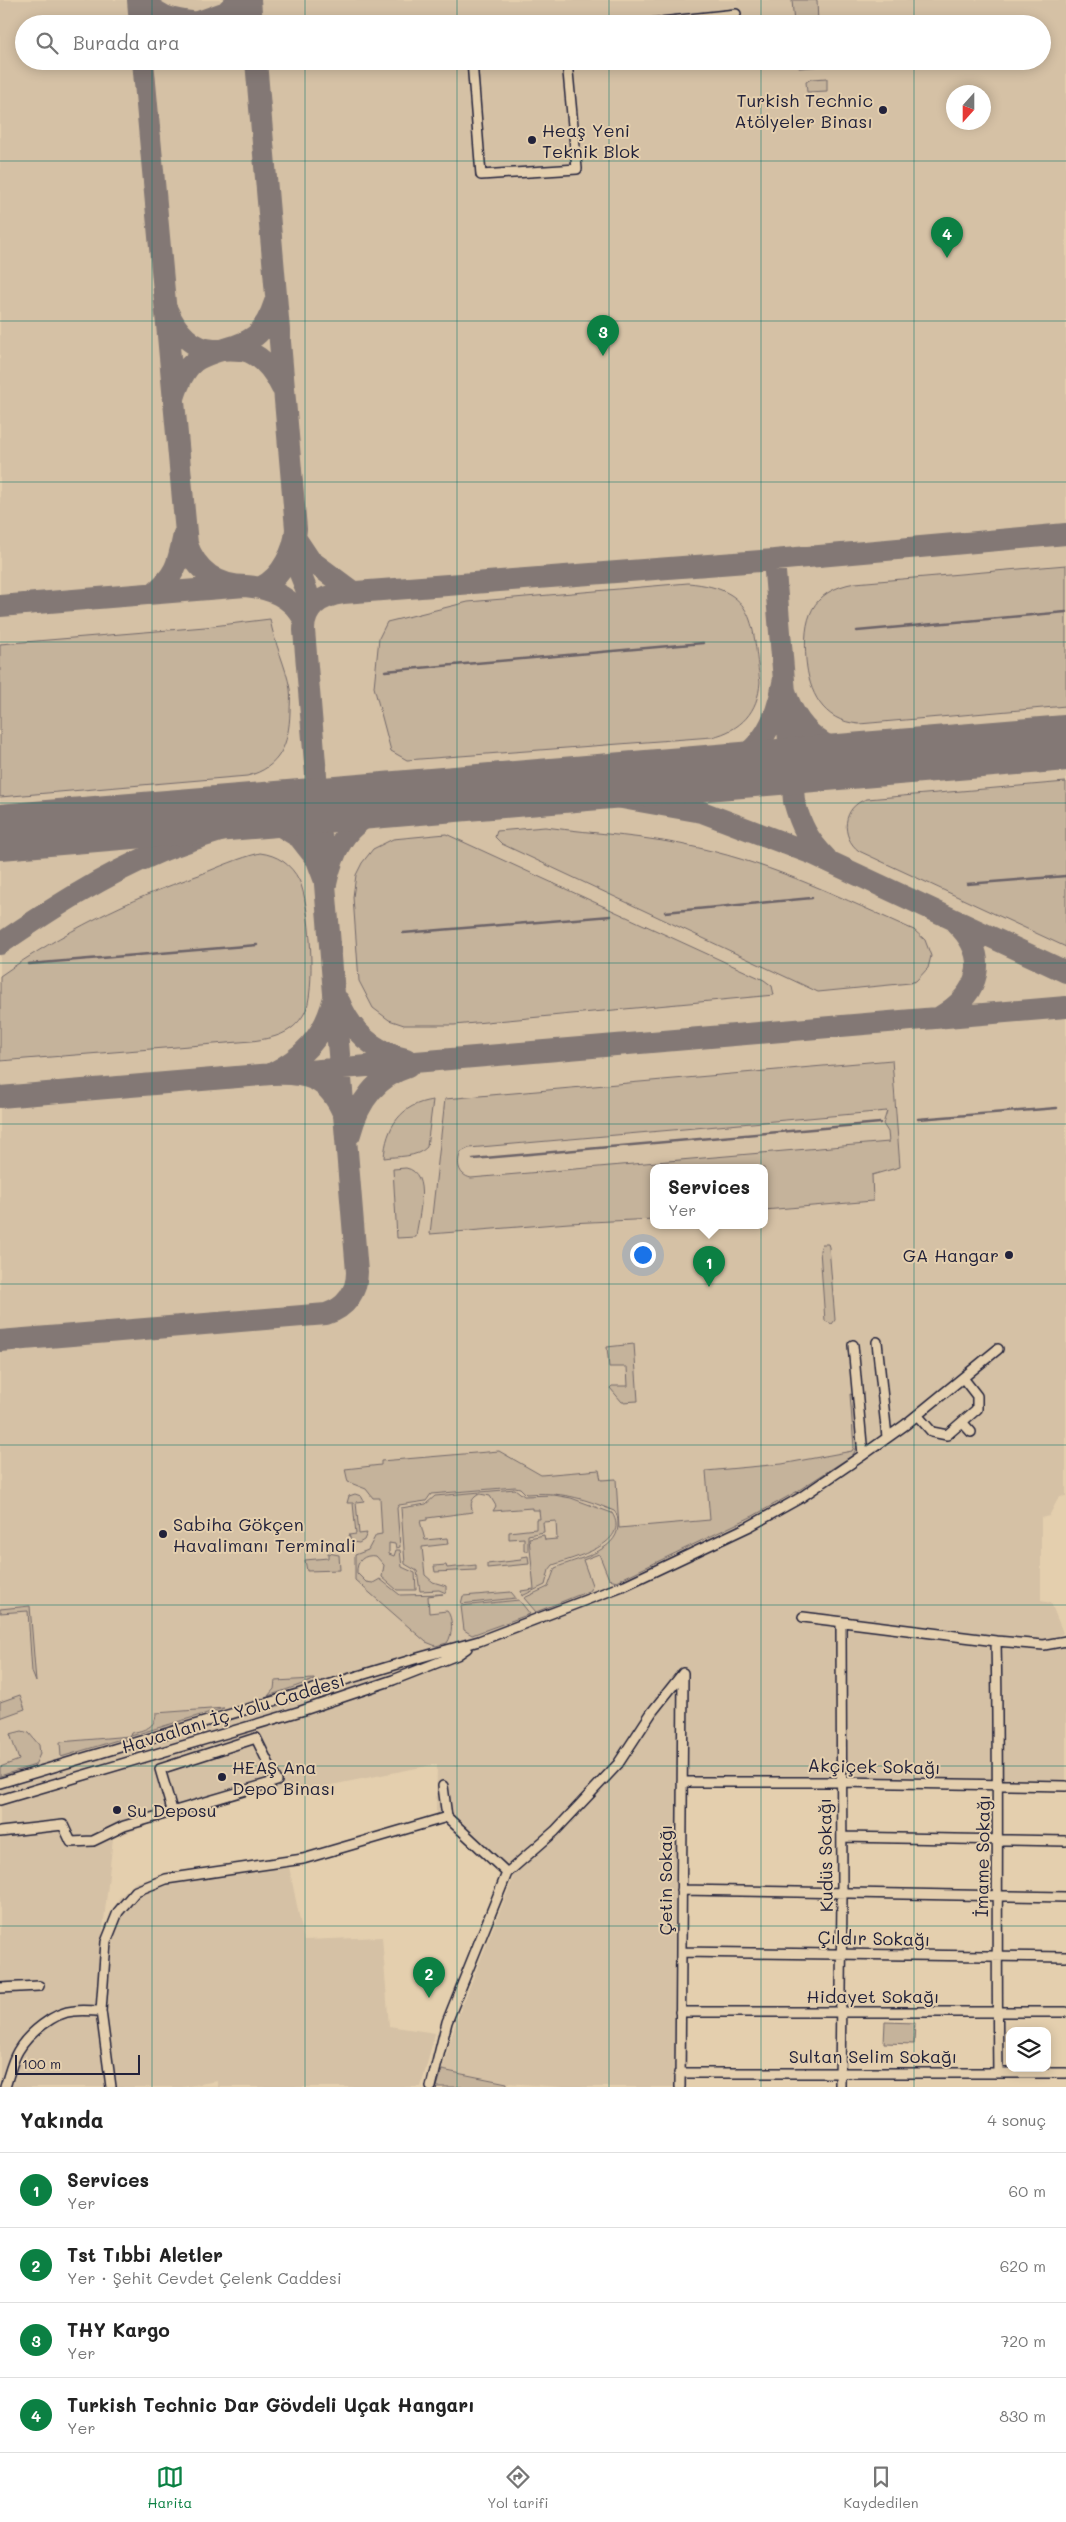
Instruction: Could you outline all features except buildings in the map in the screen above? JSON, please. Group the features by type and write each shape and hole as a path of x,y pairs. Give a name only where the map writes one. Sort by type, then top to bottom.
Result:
{"street":[{"path":"727,15 736,14"},
{"path":"473,70 481,175 577,169 568,70"},
{"path":"877,1342 887,1437"},
{"path":"853,1345 863,1455"},
{"name":"Havaalanı İç Yolu Caddesi","path":"0,1784 418,1658 471,1644 625,1585 722,1541 800,1498 917,1415 998,1349"},
{"path":"917,1415 932,1432 947,1435 977,1409 978,1401 974,1391 963,1378"},
{"path":"962,1422 971,1432"},
{"path":"803,1617 996,1641 1044,1645 1066,1641"},
{"name":"Kudüs Sokağı","path":"840,2087 842,1894 840,1782 841,1622"},
{"name":"İmame Sokağı","path":"996,1641 999,1785 999,1896 996,1956 998,2072"},
{"name":"Havaalanı İç Yolu Caddesi","path":"0,1800 342,1698 457,1655 471,1644"},
{"name":"Çetin Sokağı","path":"507,1873 555,1831 618,1764 652,1712 682,1673 680,2087"},
{"path":"0,1832 63,1825 70,1842 93,1841 124,1826 172,1810 277,1781 256,1738 160,1769 172,1810"},
{"name":"Akçiçek Sokağı","path":"682,1782 840,1782 1066,1786"},
{"path":"431,2087 447,2022 507,1873 447,1817 443,1786"},
{"path":"111,2087 101,2011 106,1942 118,1912 136,1890 166,1879 303,1859 447,1817"},
{"path":"842,1837 1066,1841"},
{"path":"681,1890 1066,1898"},
{"name":"Çıldır Sokağı","path":"681,1952 1066,1957"},
{"path":"0,1988 39,1986"},
{"path":"5,2087 18,2051 28,2038 55,2018 72,2011 101,2011"},
{"name":"Hidayet Sokağı","path":"680,2012 1066,2012"},
{"name":"Sultan Selim Sokağı","path":"679,2073 1066,2073"}],"shaded area":[{"path":"0,0 1066,0 1066,1496 1059,1497 1049,1516 1041,1518 1041,1601 1051,1603 1063,1633 1056,1638 1066,1649 1066,1788 685,1785 687,2087 561,2087 507,2083 442,2070 456,2021 513,1878 436,1811 437,1764 296,1792 295,1788 204,1805 113,1838 101,1948 118,1899 136,1882 287,1857 304,1940 382,1937 389,2026 435,2033 421,2087 218,2087 218,2081 182,2087 0,2087"},
{"path":"792,0 817,0 818,15 793,15"},
{"path":"827,78 827,91 807,92 806,82 811,79"},
{"path":"1066,565 1066,706 859,724 846,722 827,711 814,694 806,660 806,632 812,609 828,593 855,583"},
{"path":"688,583 711,587 728,593 739,602 747,613 752,627 760,682 759,693 752,711 731,730 712,737 407,760 391,751 374,687 379,638 387,622 468,602"},
{"path":"270,619 288,680 290,698 288,734 285,744 275,761 268,767 247,776 0,797 0,644 205,627"},
{"path":"1066,782 1066,947 859,851 849,838 847,830 846,822 848,815 853,808 867,799"},
{"path":"545,827 680,844 727,855 782,873 914,930 925,940 931,956 928,968 916,981 910,983 818,992 502,844 495,837 497,831"},
{"path":"446,834 764,980 772,986 774,995 454,1025 404,1025 389,1020 373,1008 359,981 353,897 356,875 362,863 373,849 393,839"},
{"path":"260,853 278,858 296,874 303,891 309,926 311,968 308,1003 299,1021 288,1031 252,1041 0,1061 0,976 72,931 121,906 244,857"},
{"path":"892,1060 900,1167 872,1175 873,1201 768,1210 768,1164 650,1164 650,1219 569,1223 430,1234 445,1099","holes":["887,1111 883,1124 888,1132 889,1142 471,1178 463,1174 459,1168 461,1152 469,1148"]},
{"path":"433,1100 427,1147 423,1151 412,1155 384,1158 388,1136 397,1119 412,1106"},
{"path":"406,1168 414,1172 419,1178 422,1197 421,1208 416,1237 397,1238 393,1169"},
{"path":"822,1244 828,1244 829,1247 835,1320 832,1324 825,1321 820,1250"},
{"path":"634,1344 638,1401 622,1402 610,1388 612,1386 628,1386 627,1367 609,1367 607,1347"},
{"path":"850,1394 853,1395 857,1447 853,1455 796,1492 753,1516 617,1581 609,1579 599,1554 583,1560 592,1585 591,1590 536,1612 524,1598 548,1587 555,1568 594,1553 611,1542 616,1535 618,1526 617,1516 614,1511 571,1496 526,1494 520,1488 515,1487 431,1494 426,1501 399,1505 397,1508 400,1547 396,1548 395,1544 389,1543 389,1554 394,1556 396,1550 400,1550 402,1567 415,1573 416,1590 397,1590 382,1577 384,1565 376,1556 364,1557 359,1562 357,1573 366,1582 373,1583 380,1579 400,1595 443,1594 428,1596 429,1613 447,1611 451,1622 449,1640 447,1643 436,1646 426,1642 355,1580 355,1555 368,1550 376,1535 382,1534 380,1498 373,1498 366,1489 348,1482 345,1469 381,1465 381,1461 499,1451 541,1475 599,1470 601,1480 616,1479 619,1528 710,1520 706,1471 782,1464 852,1451 854,1447"},
{"path":"515,1489 524,1496 554,1495 571,1498 612,1513 616,1524 614,1533 597,1548 553,1565 549,1570 545,1585 522,1596 521,1591 534,1589 529,1538 544,1535 545,1540 557,1539 556,1521 543,1522 544,1532 528,1535 528,1551 524,1551 524,1538 509,1539 509,1532 536,1529 536,1519 540,1519 539,1510 532,1510 532,1508 493,1511 496,1506 490,1496 480,1494 472,1501 473,1512 427,1518 427,1520 420,1521 425,1540 447,1538 448,1544 422,1547 425,1575 433,1582 446,1586 446,1593 439,1590 420,1591 417,1571 405,1564 401,1508 426,1504 435,1496"},
{"path":"355,1494 361,1496 364,1501 356,1502 359,1534 367,1533 364,1540 359,1543 352,1542 349,1535 356,1534 353,1503 347,1503 349,1496"},
{"path":"328,1553 339,1555 340,1570 307,1571 305,1560 328,1558"},
{"path":"528,1556 529,1564 487,1568 487,1564 521,1560 522,1557"},
{"path":"446,1565 447,1568 476,1565 476,1570 435,1572 434,1566"},
{"path":"511,1592 516,1598 461,1604 463,1596"},
{"path":"519,1600 530,1614 472,1635 464,1630 461,1606"},
{"path":"30,1606 36,1682 32,1672 28,1611 0,1613 0,1609"},
{"path":"314,1679 268,1696 274,1689 275,1681"},
{"path":"20,1695 25,1709 0,1718 0,1702"},
{"path":"224,1708 61,1757 60,1742 130,1736 131,1733 152,1725 156,1713"},
{"path":"22,1731 29,1733 39,1745 40,1754 35,1765 0,1776 0,1767 19,1760 10,1734"},
{"path":"885,2022 915,2023 914,2044 884,2043"},
{"path":"442,2070 507,2083 507,2087 437,2087"}],"waterway":[{"path":"857,631 1066,612"},
{"path":"385,671 703,643"},
{"path":"967,884 1066,876"},
{"path":"665,912 812,898"},
{"path":"403,933 611,916"},
{"path":"29,964 257,945"},
{"path":"918,1119 1057,1108"},
{"path":"473,1159 880,1123"}],"taxiway":[{"path":"138,0 139,15"},
{"path":"145,0 151,8 164,15"},
{"path":"218,15 226,12 238,0"},
{"path":"250,0 251,15"},
{"path":"144,70 187,544 196,562 217,580 236,585 261,587 275,577 286,562 293,545 296,529 257,70"},
{"path":"174,398 181,378 190,366 202,357 248,341 255,336 266,323 275,302"},
{"path":"167,310 175,325 191,342 206,349 245,351 255,355 269,367 282,388"},
{"path":"154,593 172,574 180,553 184,534"},
{"path":"0,1341 326,1314 345,1303 355,1286 357,1272 304,630 307,615 321,600 343,593 774,560 1066,534"},
{"path":"296,539 310,560 353,592"},
{"path":"296,540 299,571 307,591 304,619"},
{"path":"774,560 794,801 806,832 814,845 826,858"},
{"path":"0,606 245,586 271,591 279,595 293,604 304,619"},
{"path":"630,779 708,770 730,763 748,753 763,737 775,714 783,683 788,700 796,715 805,728 817,739 845,753 879,757"},
{"path":"1055,744 1066,744"},
{"path":"792,782 802,770 823,762"},
{"path":"521,788 599,794 702,812 813,854 1066,972"},
{"path":"259,813 299,837 317,860 326,884 336,852 350,830 360,821 400,798"},
{"path":"0,944 77,894 138,861 209,834 294,807"},
{"path":"940,1017 964,997 972,986 976,974 977,961 974,949 967,936 956,923"},
{"path":"333,1001 318,1036 302,1053 271,1074 295,1074 315,1080 330,1092 343,1113"},
{"path":"339,1001 350,1022 365,1039 394,1056 406,1059"},
{"path":"0,1097 1066,1007"},
{"path":"350,1134 358,1112 370,1093 387,1077 408,1067"}],"runway":[{"path":"0,832 1066,743"}],"place":[{"name":"Turkish Technic Atölyeler Binası","path":"883,110"},
{"name":"Heaş Yeni Teknik Blok","path":"532,140"},
{"name":"Turkish Technic Dar Gövdeli Uçak Hangarı","path":"947,258"},
{"name":"THY Kargo","path":"603,356"},
{"name":"GA Hangar","path":"1009,1255"},
{"name":"Services","path":"709,1287"},
{"name":"Sabiha Gökçen Havalimanı Terminali","path":"163,1534"},
{"name":"HEAŞ Ana Depo Binası","path":"222,1777"},
{"name":"Su Deposu","path":"117,1810"},
{"name":"Tst Tıbbi Aletler","path":"429,1998"}]}
